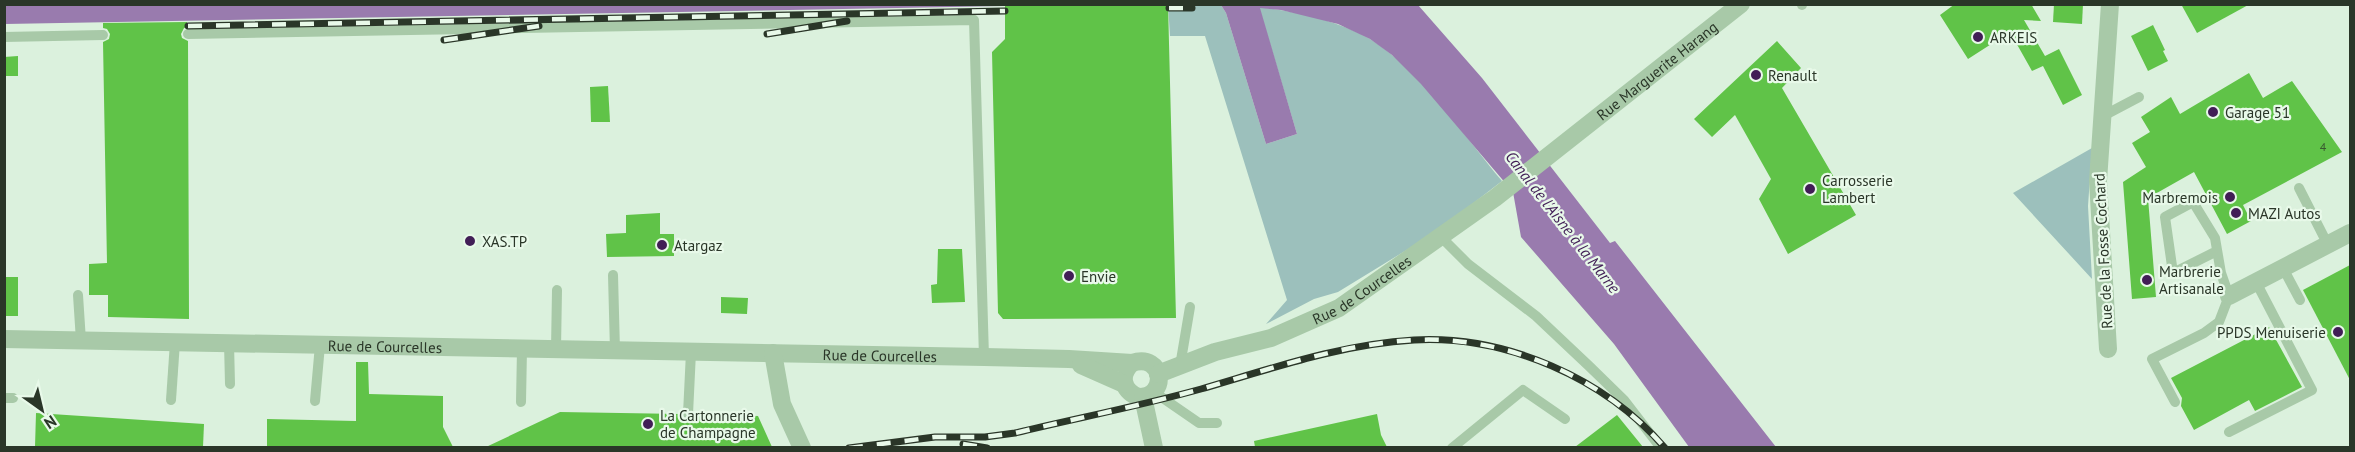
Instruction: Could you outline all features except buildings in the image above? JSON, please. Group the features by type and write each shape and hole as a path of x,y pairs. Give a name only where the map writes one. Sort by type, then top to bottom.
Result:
{"street":[{"name":"Rue Marguerite Harang","path":"1495,198 1742,4"},
{"name":"Rue de la Fosse Cochard","path":"2108,349 2098,181 2110,4"},
{"name":"Rue de Courcelles","path":"1069,359 1124,384 1129,392 1152,388 1180,366 1215,352 1271,338 1339,308 1495,198"},
{"path":"2229,296 2350,233"},
{"name":"Rue de Courcelles","path":"4,339 984,357 1132,363 1141,361 1150,363 1152,388"},
{"path":"773,353 782,404 802,447"},
{"path":"1124,384 1124,372 1132,363"},
{"path":"1152,388 1154,447"}],"lane":[{"path":"188,34 974,20 984,357"},
{"path":"4,37 103,35"},
{"path":"2103,116 2139,97"},
{"path":"2299,188 2328,245"},
{"path":"2175,402 2152,359 2204,333 2219,322 2229,296 2221,273 2215,238 2193,202 2165,217 2173,273 2217,251"},
{"path":"1441,237 1468,264 1536,316 1589,366 1624,400 1661,447"},
{"path":"2283,268 2300,300"},
{"path":"613,275 615,351"},
{"path":"2229,432 2312,390 2256,282"},
{"path":"556,349 557,290"},
{"path":"78,295 81,341"},
{"path":"1180,366 1190,307"},
{"path":"171,400 175,342"},
{"path":"229,344 230,384"},
{"name":"Rue de Courcelles","path":"315,400 320,345"},
{"path":"521,402 522,349"},
{"path":"688,414 691,352"},
{"path":"1152,388 1199,423 1217,423"},
{"path":"1452,447 1523,390 1565,419"}],"shaded area":[{"path":"1168,5 1221,5 1226,13 1266,144 1297,134 1259,7 1302,14 1330,22 1357,32 1388,51 1440,104 1502,181 1436,232 1338,292 1314,299 1266,324 1287,300 1205,36 1170,36"},
{"path":"2092,148 2088,206 2092,279 2013,193"}],"water":[{"path":"5,4 1064,5 5,24"},
{"name":"Canal de l'Aisne à la Marne","path":"1221,5 1418,5 1482,78 1610,243 1615,241 1776,447 1689,447 1614,344 1521,237 1513,192 1421,84 1392,55 1370,39 1338,24 1281,10 1260,8 1297,134 1266,144 1226,13"}],"railway":[{"path":"1169,8 1192,8"},
{"path":"188,26 1005,11"},
{"path":"767,34 847,21"},
{"path":"444,40 539,26"},
{"path":"849,448 935,437 985,437 1015,433 1178,395 1333,352 1387,342 1414,340 1449,340 1484,345 1552,366 1613,401 1641,423 1665,448"},
{"path":"963,444 987,448"}],"place":[{"name":"ARKEIS","path":"1978,37"},
{"name":"Renault","path":"1756,75"},
{"name":"Garage 51","path":"2213,112"},
{"name":"Carrosserie Lambert","path":"1810,189"},
{"name":"Marbremois","path":"2230,197"},
{"name":"MAZI Autos","path":"2236,213"},
{"name":"XAS.TP","path":"470,241"},
{"name":"Atargaz","path":"662,245"},
{"name":"Envie","path":"1069,276"},
{"name":"Marbrerie Artisanale","path":"2147,280"},
{"name":"PPDS Menuiserie","path":"2338,332"},
{"name":"La Cartonnerie de Champagne","path":"648,424"}]}
